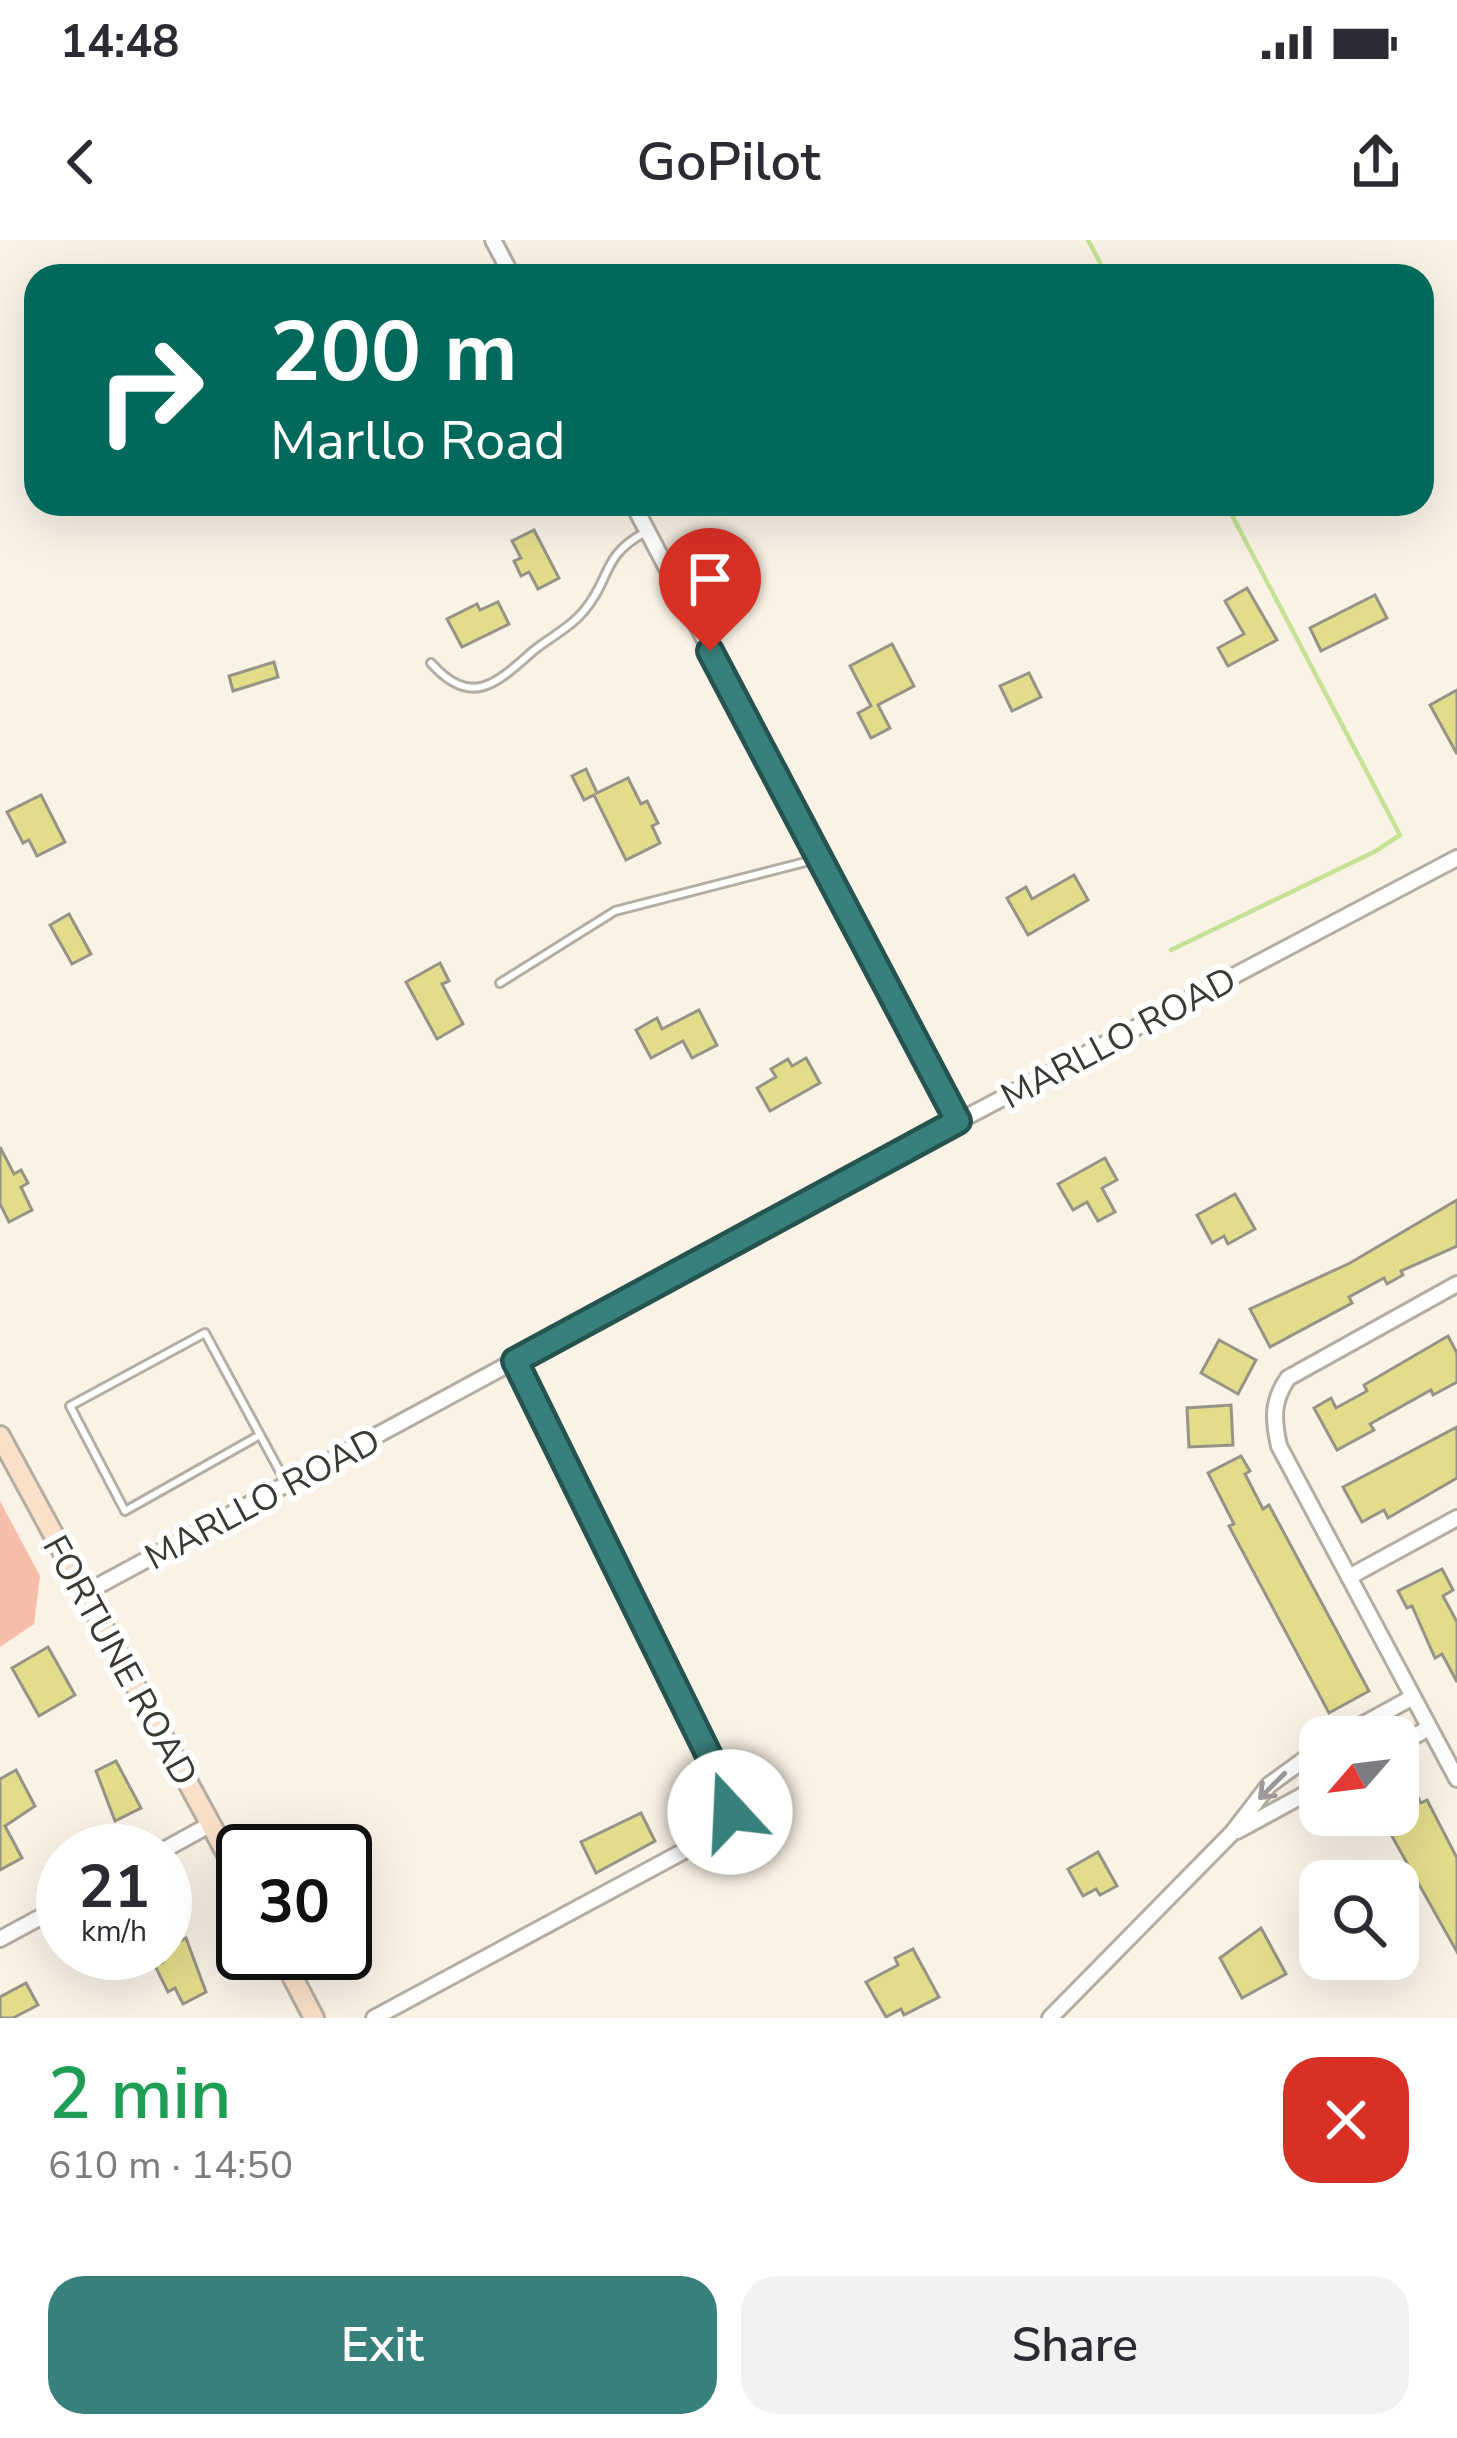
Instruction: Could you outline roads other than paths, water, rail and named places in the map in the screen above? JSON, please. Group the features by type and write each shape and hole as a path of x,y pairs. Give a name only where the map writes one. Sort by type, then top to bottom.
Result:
{"street":[{"path":"639,516 958,1121"},
{"name":"MARLLO ROAD","path":"83,1594 958,1121 1457,858"},
{"path":"1457,1284 1303,1367 1278,1393 1274,1422 1279,1446 1457,1779"},
{"path":"374,2018 710,1837 730,1812 723,1784 515,1361"},
{"name":"FORTUNE ROAD","path":"0,1436 216,1833"},
{"path":"1349,1577 1457,1518"},
{"path":"1377,1716 1413,1696"},
{"path":"1419,1734 1430,1728"},
{"path":"1050,2018 1232,1833 1269,1784 1299,1763"},
{"path":"1232,1833 1299,1797"},
{"path":"192,1834 211,1824"},
{"path":"0,1939 36,1920"},
{"path":"294,1980 314,2018"}],"lane":[{"path":"431,663 462,686 478,688 502,679 580,616 610,556 647,531"},
{"path":"500,983 615,911 820,858"},
{"path":"260,1435 125,1510 70,1406 205,1333 287,1484"}],"waterway":[{"path":"1088,240 1101,264"},
{"path":"1171,950 1400,835 1232,516"}]}
